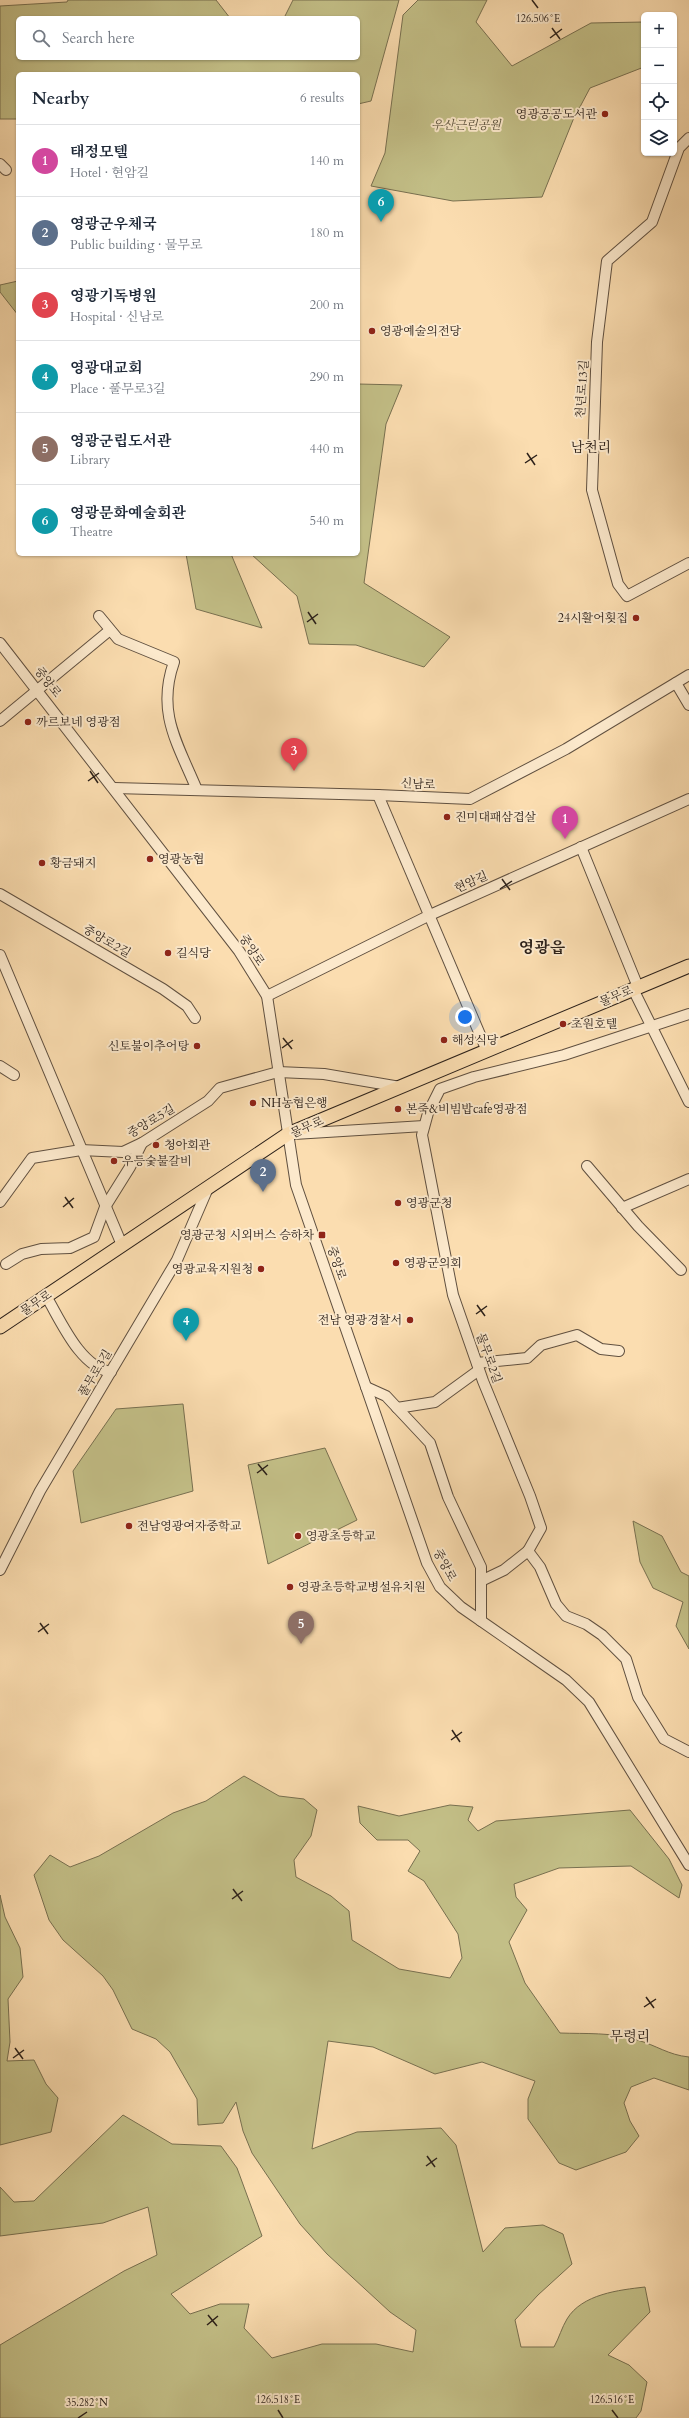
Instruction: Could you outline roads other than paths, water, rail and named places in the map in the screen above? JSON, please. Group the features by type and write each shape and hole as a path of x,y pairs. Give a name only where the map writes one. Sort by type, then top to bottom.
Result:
{"main road":[{"name":"물무로","path":"0,1327 288,1134 689,966"}],"street":[{"name":"천년로13길","path":"689,138 679,148 652,222 607,261 597,342 593,420 592,490 618,584 627,596 689,563"},
{"path":"99,616 118,639 174,662 168,679 166,697 168,721 197,790"},
{"path":"0,721 110,630"},
{"name":"중앙로","path":"0,643 38,690 239,951 267,996 296,1185 427,1563 440,1587 461,1607 566,1680 589,1702 689,1865"},
{"name":"신남로","path":"114,788 378,794 470,799 566,749 689,675"},
{"path":"676,683 689,705"},
{"path":"378,794 487,1051"},
{"name":"현암길","path":"267,996 430,915 689,798"},
{"path":"581,847 651,1026 689,1102"},
{"name":"중앙로2길","path":"0,894 163,989 187,1006 195,1018"},
{"path":"0,955 122,1245"},
{"name":"물무로2길","path":"528,1551 541,1528 478,1367 453,1295 425,1160 422,1135 424,1126 428,1113 440,1089 474,1077 564,1055 689,1014"},
{"path":"0,1066 14,1075"},
{"name":"중앙로5길","path":"0,1202 32,1158 81,1150 123,1152 142,1143 208,1101 220,1088 278,1072 324,1074 400,1087"},
{"path":"288,1134 424,1126"},
{"path":"6,1264 22,1254 41,1249 70,1248 94,1237 105,1207 130,1167 142,1143"},
{"path":"587,1166 622,1208 680,1270"},
{"path":"622,1208 689,1179"},
{"name":"풀무로3길","path":"0,1570 40,1492 177,1260 208,1188"},
{"path":"46,1296 81,1352 101,1370 112,1372"},
{"path":"397,1408 435,1402 478,1367 527,1358 541,1345 577,1334 601,1349 619,1351"},
{"path":"366,1387 386,1396 430,1443 448,1497 481,1567 481,1621"},
{"path":"481,1581 504,1570 528,1551 540,1567 556,1604 566,1616 586,1624 602,1635 626,1659 638,1698 664,1738 689,1752"}],"place":[{"name":"영광공공도서관","path":"605,114"},
{"name":"영광문화예술회관","path":"381,222"},
{"name":"영광예술의전당","path":"372,331"},
{"name":"24시활어횟집","path":"636,618"},
{"name":"까르보네 영광점","path":"28,722"},
{"name":"영광기독병원","path":"294,771"},
{"name":"진미대패삼겹살","path":"447,817"},
{"name":"태정모텔","path":"565,839"},
{"name":"영광농협","path":"150,859"},
{"name":"황금돼지","path":"42,863"},
{"name":"길식당","path":"168,953"},
{"name":"초원호텔","path":"563,1024"},
{"name":"해성식당","path":"444,1040"},
{"name":"신토불이추어탕","path":"197,1046"},
{"name":"NH농협은행","path":"253,1103"},
{"name":"본죽&비빔밥cafe영광점","path":"398,1109"},
{"name":"청아회관","path":"156,1145"},
{"name":"우등숯불갈비","path":"114,1161"},
{"name":"영광군우체국","path":"263,1192"},
{"name":"영광군청","path":"398,1203"},
{"name":"영광군청 시외버스 승하차","path":"322,1235"},
{"name":"영광군의회","path":"396,1263"},
{"name":"영광교육지원청","path":"261,1269"},
{"name":"전남 영광경찰서","path":"410,1320"},
{"name":"영광대교회","path":"186,1341"},
{"name":"전남영광여자중학교","path":"129,1526"},
{"name":"영광초등학교","path":"298,1536"},
{"name":"영광초등학교병설유치원","path":"290,1587"},
{"name":"영광군립도서관","path":"301,1644"}],"district":[{"name":"남천리","path":"591,447"},
{"name":"영광읍","path":"542,948"},
{"name":"무령리","path":"630,2036"}],"park label":[{"name":"우산근린공원","path":"466,125"}]}
